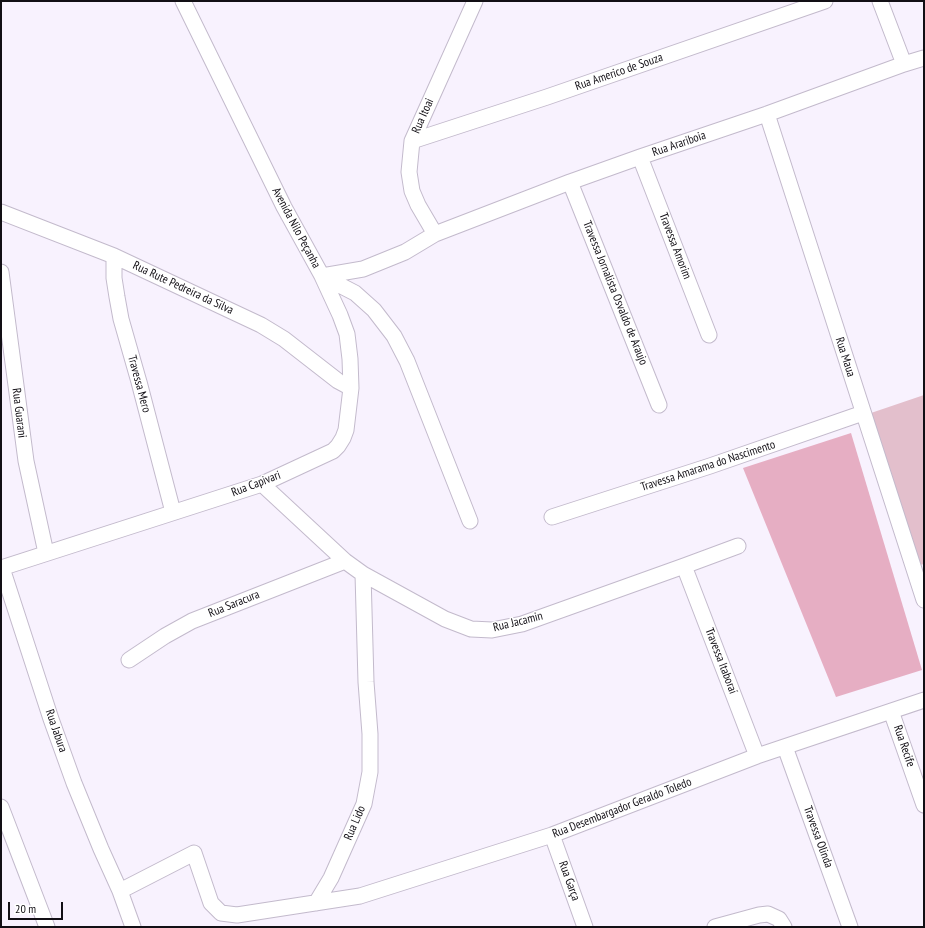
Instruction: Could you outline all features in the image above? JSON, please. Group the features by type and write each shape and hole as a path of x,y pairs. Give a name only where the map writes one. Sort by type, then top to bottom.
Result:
{"street":[{"name":"Avenida Nilo Peçanha","path":"183,1 284,207 322,276 355,293 374,310 394,336 407,361 470,521"},
{"name":"Rua Itoai","path":"435,234 418,206 412,190 409,172 412,141 475,1"},
{"name":"Rua Americo de Souza","path":"412,141 547,97 825,1"},
{"path":"880,1 904,64"},
{"name":"Rua Arariboia","path":"322,276 363,269 405,252 435,234 570,182 924,58"},
{"name":"Rua Maua","path":"767,114 924,600"},
{"name":"Travessa Amorim","path":"640,157 710,335"},
{"name":"Travessa Jornalista Osvaldo de Araujo","path":"570,182 659,405"},
{"name":"Rua Rute Pedreira da Silva","path":"1,212 114,256 261,325 284,339 338,381 351,388"},
{"name":"Travessa Mero","path":"114,256 116,297 172,512"},
{"name":"Rua Guarani","path":"1,272 26,461 46,553"},
{"name":"Rua Capivari","path":"2,568 262,484 333,451 343,438 346,430 351,388 350,359 347,334 322,276"},
{"name":"Travessa Amarama do Nascimento","path":"552,517 710,466 863,413"},
{"name":"Rua Jacamin","path":"262,484 345,561 363,574 445,619 471,629 492,630 522,624 738,546"},
{"name":"Rua Saracura","path":"129,660 165,636 192,621 345,561"},
{"name":"Travessa Itaboraí","path":"684,566 758,756"},
{"name":"Rua Jabura","path":"2,568 72,776 101,849 120,891 133,927"},
{"name":"Rua Lido","path":"316,903 331,878 364,804 370,772 370,734 366,682 363,574"},
{"name":"Rua Desembargador Geraldo Toledo","path":"316,903 360,896 552,835 758,756 924,700"},
{"name":"Rua Recife","path":"891,711 924,805"},
{"name":"Travessa Olinda","path":"785,747 850,927"},
{"path":"1,806 47,927"},
{"name":"Rua Garça","path":"552,835 586,927"},
{"path":"120,891 194,853 211,903 222,913 237,915 316,903"},
{"path":"714,927 768,914 779,919 784,927"}],"shaded area":[{"path":"924,395 924,564 920,565 871,413"},
{"path":"851,433 922,670 836,697 743,468"}]}
